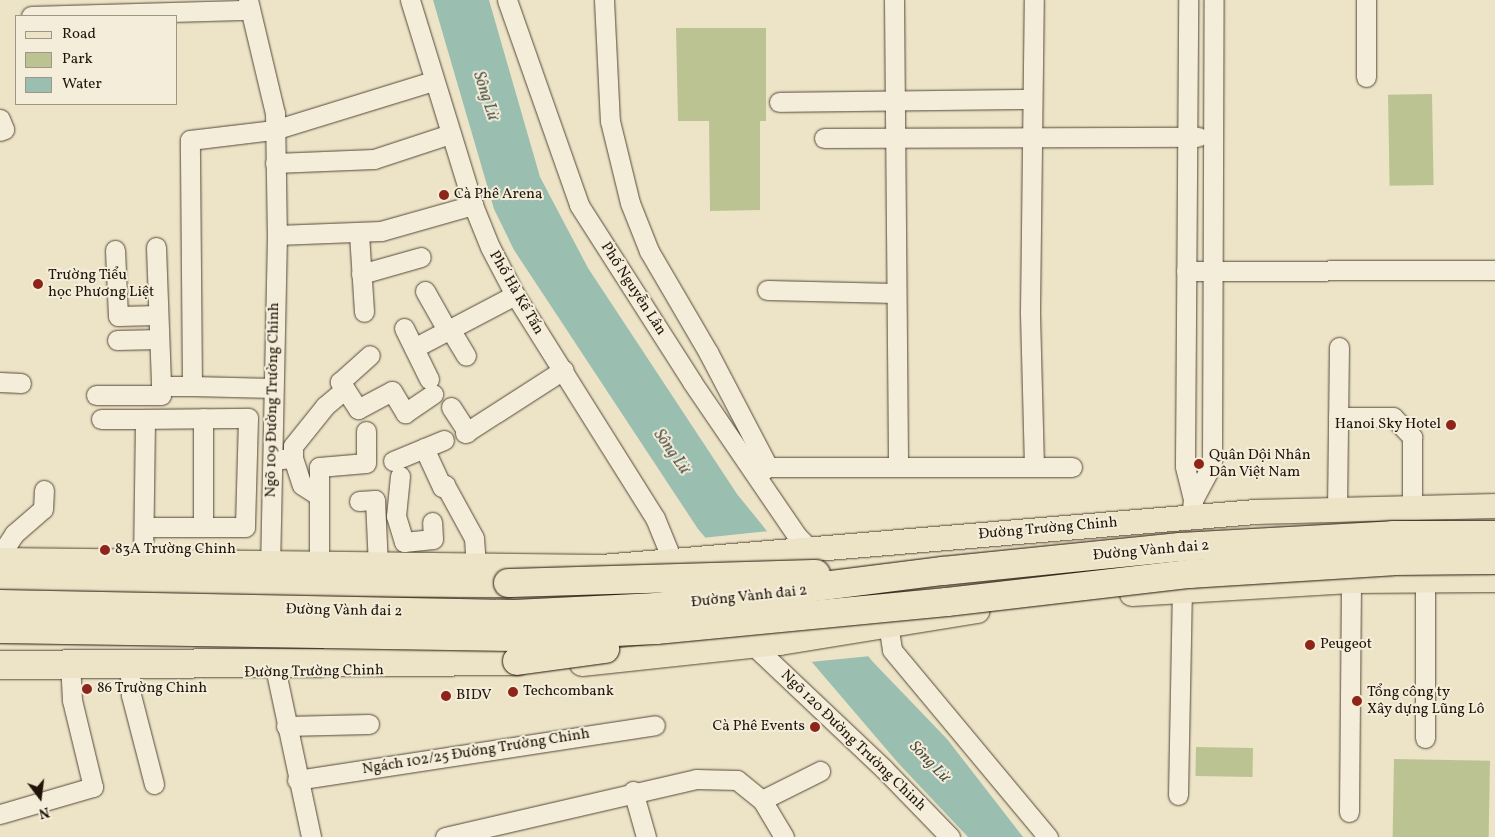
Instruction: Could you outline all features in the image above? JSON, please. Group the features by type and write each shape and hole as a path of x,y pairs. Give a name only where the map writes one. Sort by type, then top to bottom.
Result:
{"highway":[{"name":"Đường Vành đai 2","path":"0,604 514,614 657,607 943,572 1180,547 1393,535 1495,535"},
{"name":"Đường Vành đai 2","path":"0,629 515,637 656,630 948,602 1189,574 1393,561 1495,560"},
{"path":"2,568 73,582 508,583 943,572"},
{"path":"0,665 71,672 517,661 668,640 824,626 948,602"}],"main road":[{"name":"Đường Trường Chinh","path":"2,568 143,563 602,567 812,551 1192,508 1338,509 1412,506 1495,506"},
{"path":"1182,589 1192,508"},
{"name":"Đường Trường Chinh","path":"0,594 351,596 505,594 602,567"},
{"name":"Đường Trường Chinh","path":"0,677 71,672 130,676 276,672 536,671 627,657 780,643 888,624 1021,605 1182,589 1351,581 1495,580"},
{"path":"351,596 353,654"},
{"name":"Đường Trường Chinh","path":"0,654 353,654 527,649 627,657"}],"street":[{"name":"Phố Hà Kế Tấn","path":"410,0 433,82 473,205 515,295 684,562"},
{"name":"Phố Nguyễn Lân","path":"507,0 579,205 762,471 797,536 812,551"},
{"path":"604,0 610,121 630,203 649,251 708,352 762,471 898,467 1072,468"},
{"path":"894,0 898,467"},
{"path":"1034,0 1030,312 1034,467"},
{"path":"1188,0 1185,465 1192,508"},
{"path":"1192,508 1212,463 1214,0"},
{"path":"1366,0 1366,77"},
{"path":"37,15 68,10 249,5"},
{"name":"Ngõ 109 Đường Trường Chinh","path":"249,5 275,113 276,235 270,565"},
{"path":"192,386 190,140 274,130 433,82"},
{"path":"779,102 895,103 1032,99"},
{"path":"0,119 4,129 0,131"},
{"path":"275,163 374,159 450,134"},
{"path":"824,138 1214,136"},
{"path":"276,235 359,234 381,231 473,205"},
{"path":"359,234 364,312"},
{"path":"96,395 161,395 156,247"},
{"path":"115,250 118,316 158,315"},
{"path":"361,274 421,257"},
{"path":"1186,271 1495,270"},
{"path":"766,290 896,293"},
{"path":"425,291 466,356"},
{"path":"414,348 515,295"},
{"path":"370,355 340,382 358,409 392,390 405,413 431,387 404,328"},
{"path":"117,340 159,340"},
{"path":"1338,509 1339,347"},
{"path":"451,407 466,432 563,370"},
{"path":"0,382 21,383"},
{"path":"160,386 273,388"},
{"path":"319,496 302,485 293,458 293,446 325,406 345,389"},
{"path":"1338,417 1393,417 1412,437 1412,506"},
{"path":"203,418 203,527"},
{"path":"101,419 248,418 245,526 144,527"},
{"path":"143,563 144,419"},
{"path":"320,566 319,467 366,463 366,431"},
{"path":"432,522 432,539 404,542 403,533 398,532 396,516 397,468 424,448 444,440"},
{"path":"424,448 442,487 445,485 474,538 476,566"},
{"path":"273,460 293,458"},
{"path":"2,568 5,548 14,534 43,509 44,490"},
{"path":"359,501 376,500 378,566"},
{"path":"418,566 420,540"},
{"path":"1425,579 1425,738"},
{"path":"1349,812 1351,581"},
{"path":"1178,795 1182,589"},
{"path":"888,624 892,650 1048,837"},
{"name":"Ngõ 120 Đường Trường Chinh","path":"754,646 884,769 950,837"},
{"path":"0,814 93,787 72,700 71,672"},
{"path":"276,672 297,780 311,837"},
{"path":"130,676 131,695 154,784"},
{"path":"286,726 369,724"},
{"name":"Ngách 102/25 Đường Trường Chinh","path":"297,780 655,725"},
{"path":"762,800 820,771"},
{"path":"445,837 634,791 696,779 737,780 762,800 784,837"},
{"path":"634,791 646,837"}],"green space":[{"path":"676,28 766,28 766,121 760,121 760,210 710,211 709,121 678,121"},
{"path":"1432,94 1434,185 1390,186 1388,95"},
{"path":"1196,747 1253,748 1252,777 1195,776"},
{"path":"1394,759 1490,761 1489,837 1393,837"}],"water":[{"name":"Sông Lừ","path":"433,0 489,0 540,177 588,268 737,494 873,662 947,739 1023,837 968,837 899,764 698,529 514,250 494,209"}],"pier":[{"path":"770,531 871,656 810,662 702,538"}],"place":[{"name":"Cà Phê Arena","path":"444,195"},
{"name":"Trường Tiểu học Phương Liệt","path":"38,284"},
{"name":"Hanoi Sky Hotel","path":"1451,425"},
{"name":"Quân Dội Nhân Dân Việt Nam","path":"1199,464"},
{"name":"83A Trường Chinh","path":"105,550"},
{"name":"Peugeot","path":"1310,645"},
{"name":"86 Trường Chinh","path":"87,689"},
{"name":"Techcombank","path":"513,692"},
{"name":"BIDV","path":"446,696"},
{"name":"Tổng công ty Xây dựng Lũng Lô","path":"1357,701"},
{"name":"Cà Phê Events","path":"815,727"}]}
